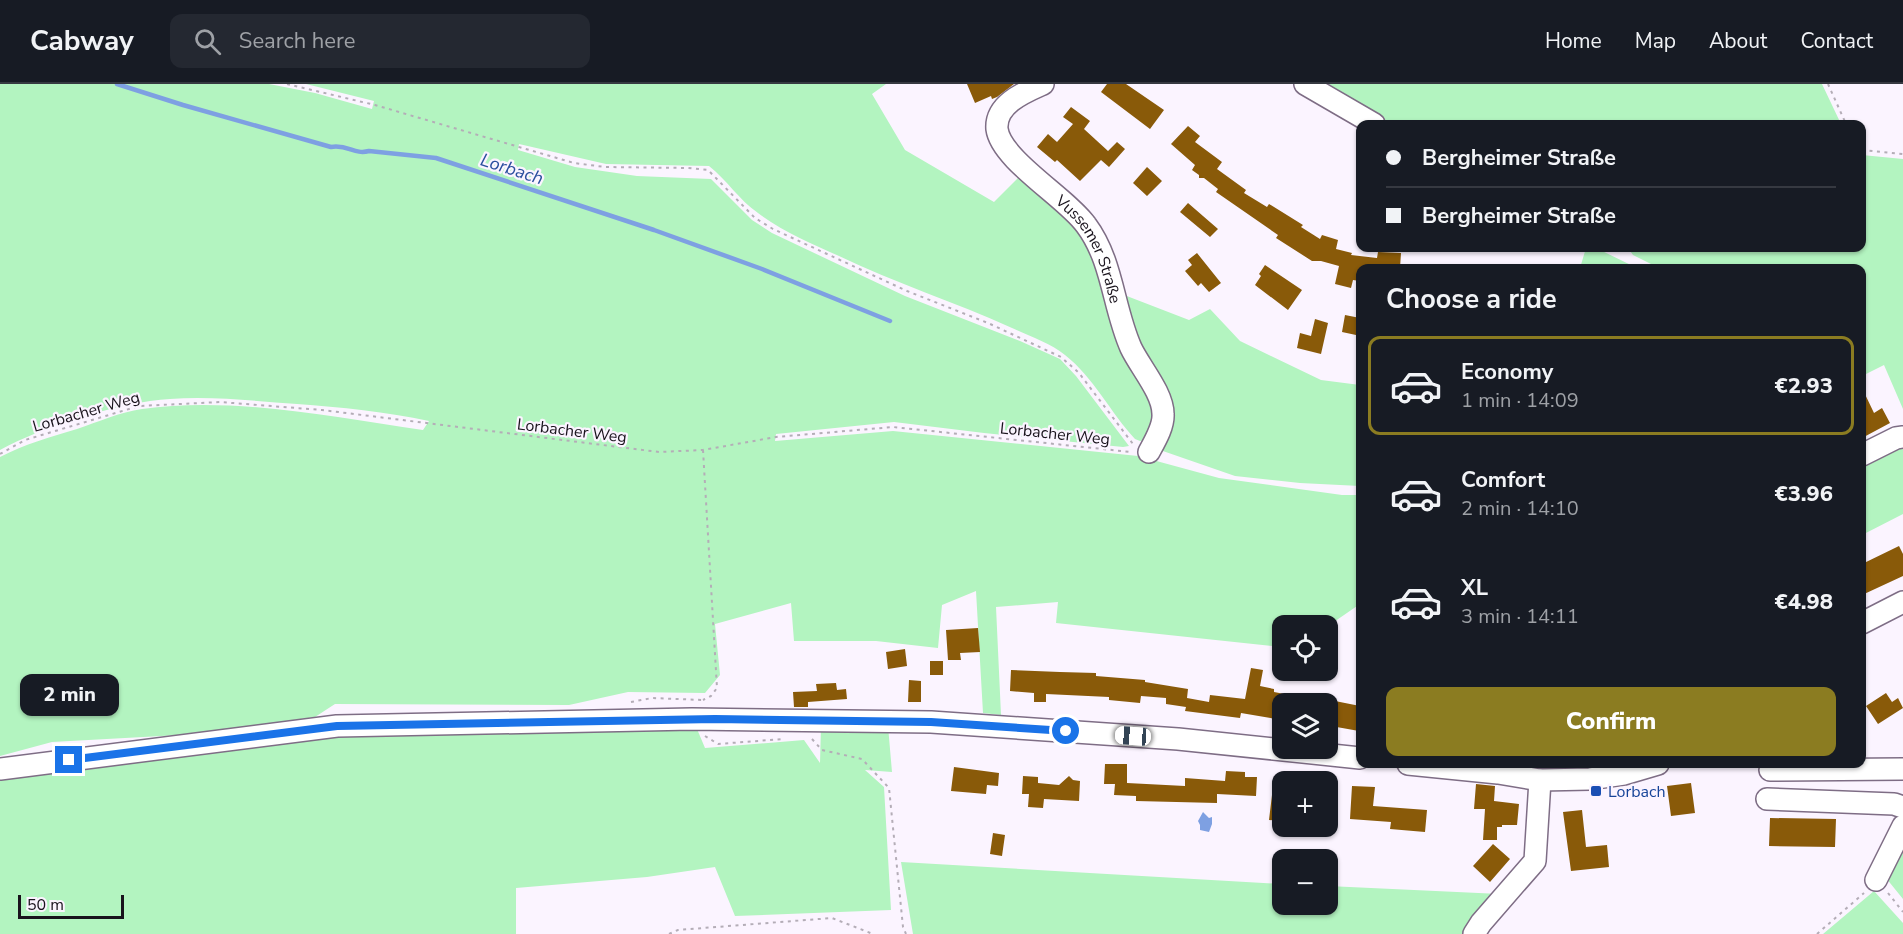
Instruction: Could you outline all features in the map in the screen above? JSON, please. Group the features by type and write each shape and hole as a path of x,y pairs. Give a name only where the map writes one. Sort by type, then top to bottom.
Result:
{"street":[{"name":"Vussemer Straße","path":"1043,84 1016,96 1000,115 997,126 999,139 1026,169 1085,223 1101,248 1131,348 1158,397 1164,414 1157,438 1149,452"},
{"path":"1305,84 1367,120"},
{"path":"1866,453 1896,438 1903,437"},
{"path":"1866,621 1903,602"},
{"path":"0,769 337,726 692,719 966,724 1178,739 1356,758"},
{"path":"1501,768 1540,780 1590,779 1624,774 1644,768"},
{"path":"1770,770 1903,769"},
{"path":"1473,934 1535,861 1540,780"},
{"path":"1767,799 1894,804 1903,807"},
{"path":"1876,880 1903,826"}],"path":[{"path":"287,84 375,105 574,163 605,168 708,170 755,218 773,229 907,291 988,323 1061,357 1079,373 1133,444 1149,452"},
{"path":"1828,84 1844,120"},
{"path":"1866,150 1903,154"},
{"name":"Lorbacher Weg","path":"0,454 25,440 139,406 220,402 322,410 659,452 703,450 776,437 893,427 1110,450 1149,452"},
{"path":"703,450 717,688 711,696 703,700 703,708"},
{"path":"805,720 810,737 822,750 862,759 889,788 903,927 906,934"},
{"path":"702,731 707,739 718,744 787,739"},
{"path":"1817,934 1869,889 1876,880 1903,912"},
{"path":"669,934 678,930 832,918 873,934"}],"green space":[{"path":"0,84 269,84 315,93 372,109 374,101 306,84 886,84 872,94 905,150 994,202 1024,172 1083,225 1160,414 1147,440 1135,439 1085,374 1059,351 990,319 860,266 787,231 751,208 709,166 606,164 519,144 518,150 575,167 637,176 711,179 752,220 772,233 905,296 1060,359 1076,376 1129,446 894,422 776,434 775,441 893,431 1138,456 1219,478 1356,495 1356,607 1338,619 1338,615 1272,615 1272,646 1056,623 1058,602 996,607 1001,715 983,713 976,591 942,605 938,648 876,641 794,641 791,603 715,624 720,675 705,693 628,692 569,705 335,704 315,717 198,734 52,742 0,756 0,457 38,441 126,412 176,406 211,405 282,410 423,430 429,421 347,408 218,398 186,398 150,401 106,410 60,424 0,450"},
{"path":"1320,84 1822,84 1839,120 1384,120"},
{"path":"1866,155 1903,159 1903,409 1884,365 1866,374 1866,264 1651,264 1631,252 1866,252"},
{"path":"1585,252 1604,252 1629,264 1581,264"},
{"path":"1119,293 1189,320 1210,309 1240,341 1321,380 1356,384 1356,486 1235,476 1160,450 1168,415"},
{"path":"1903,445 1903,514 1866,533 1866,464"},
{"path":"821,726 888,726 892,772 865,770 884,787 891,910 735,916 715,867 647,877 516,888 516,934 0,934 0,774 314,731 697,729 705,748 804,740 820,763"},
{"path":"1903,847 1903,899 1886,878"},
{"path":"901,862 1272,883 1272,915 1338,915 1338,886 1500,894 1468,934 913,934"},
{"path":"1874,891 1903,923 1903,934 1823,934"}],"water":[{"path":"1203,812 1209,818 1212,817 1209,832 1200,830 1198,821"}],"building":[{"path":"967,84 1014,84 997,97 992,99 991,96 975,103"},
{"path":"1107,84 1126,84 1164,110 1150,129 1101,92"},
{"path":"1071,107 1090,121 1084,129 1108,151 1117,142 1125,149 1109,167 1101,160 1080,181 1057,160 1055,162 1037,147 1048,134 1057,142 1073,124 1063,117"},
{"path":"1188,126 1200,136 1195,142 1222,162 1217,169 1246,190 1244,193 1267,207 1269,204 1303,225 1301,227 1320,239 1322,235 1338,240 1336,249 1352,253 1351,255 1377,258 1378,252 1401,253 1400,264 1356,264 1356,280 1353,280 1351,288 1335,284 1339,266 1312,261 1276,238 1278,235 1216,192 1218,189 1204,178 1199,178 1199,175 1192,170 1195,165 1171,144"},
{"path":"1147,167 1162,181 1147,196 1133,183"},
{"path":"1188,203 1218,229 1210,237 1180,212"},
{"path":"1197,253 1221,283 1209,292 1201,283 1198,286 1185,271 1192,265 1188,260"},
{"path":"1265,265 1302,290 1288,310 1255,285"},
{"path":"1345,315 1356,317 1356,335 1342,332"},
{"path":"1315,319 1328,323 1321,354 1297,348 1300,333 1311,336"},
{"path":"1866,396 1874,413 1882,408 1890,423 1866,436"},
{"path":"1899,546 1903,554 1903,576 1866,593 1866,562"},
{"path":"978,628 980,652 960,653 961,660 948,660 946,630"},
{"path":"905,649 907,666 888,669 886,652"},
{"path":"930,661 943,661 943,675 930,675"},
{"path":"1251,668 1263,670 1260,686 1274,689 1274,692 1279,693 1272,693 1272,718 1241,713 1240,718 1185,711 1186,707 1166,704 1166,698 1141,696 1140,703 1109,700 1109,697 1046,694 1046,702 1034,702 1034,693 1010,691 1011,670 1096,673 1096,676 1145,680 1145,682 1188,689 1187,698 1209,702 1210,695 1245,699"},
{"path":"909,680 921,681 921,702 908,702"},
{"path":"836,683 837,690 846,689 847,699 808,702 808,707 794,707 793,692 817,691 816,684"},
{"path":"1886,693 1892,702 1898,698 1903,708 1878,724 1866,706"},
{"path":"1338,702 1356,705 1356,730 1338,727"},
{"path":"1105,764 1127,764 1127,783 1185,786 1185,778 1225,781 1226,771 1245,772 1245,777 1257,777 1256,796 1217,794 1217,803 1136,801 1136,796 1114,795 1115,784 1104,784"},
{"path":"954,767 999,773 998,786 987,785 986,794 951,791"},
{"path":"1023,776 1038,777 1038,783 1059,785 1069,776 1073,780 1080,781 1079,801 1044,799 1043,808 1028,807 1029,794 1022,794"},
{"path":"1691,783 1695,813 1671,816 1667,786"},
{"path":"1476,784 1495,786 1494,801 1519,804 1517,825 1497,827 1497,840 1483,840 1485,809 1474,809"},
{"path":"1352,786 1375,787 1373,806 1427,810 1425,832 1390,829 1391,822 1350,819"},
{"path":"1272,795 1272,820 1269,820"},
{"path":"1582,810 1586,847 1607,845 1609,867 1571,871 1563,812"},
{"path":"1770,818 1836,819 1835,847 1769,846"},
{"path":"993,833 1005,835 1002,856 990,854"},
{"path":"1493,844 1510,859 1490,882 1473,866"}],"waterway":[{"name":"Lorbach","path":"117,84 331,147 337,146 359,152 436,158 654,230 762,269 890,321"}],"place":[{"name":"Lorbach","path":"1596,791"}],"route":[{"path":"69,760 337,726 715,719 931,722 1066,731"}]}
